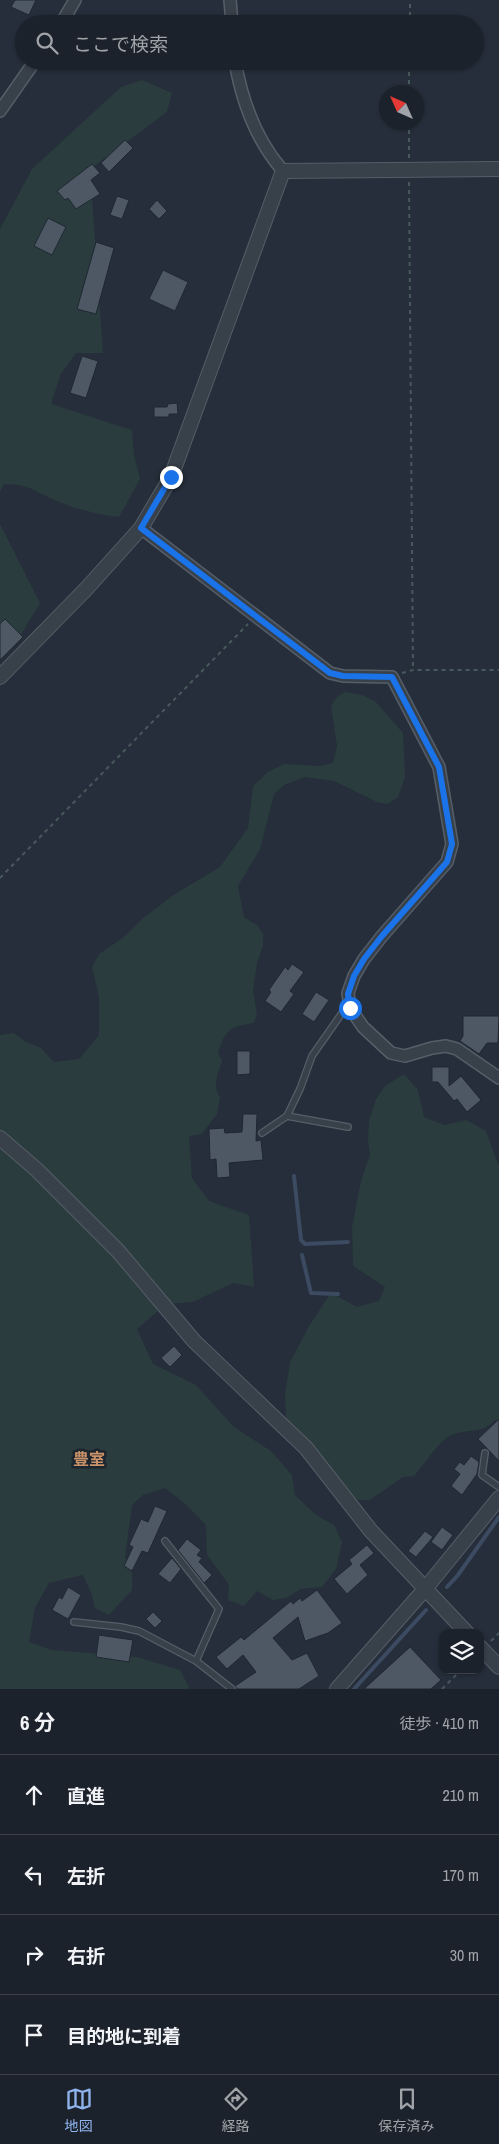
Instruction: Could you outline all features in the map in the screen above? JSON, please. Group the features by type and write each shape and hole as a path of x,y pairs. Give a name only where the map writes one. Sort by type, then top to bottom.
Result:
{"street":[{"path":"66,15 75,0"},
{"path":"230,0 231,15"},
{"path":"0,111 29,70"},
{"path":"237,70 245,106 268,154 283,171 499,169"},
{"path":"0,677 87,588 141,528 171,477 283,171"},
{"path":"141,528 330,673 343,676 392,677 439,767 452,844 447,862 364,959 354,976 348,994 350,1008 363,1027 391,1053 405,1056 446,1046 457,1049 499,1078"},
{"path":"0,1138 37,1170 118,1251 194,1341 306,1448 371,1531 463,1629"},
{"path":"337,1689 425,1589 499,1498"},
{"path":"484,1651 499,1666"}],"lane":[{"path":"262,1134 287,1116 300,1089 312,1056 342,1013 350,1008"},
{"path":"287,1116 348,1127"},
{"path":"485,1453 482,1475 499,1487"},
{"path":"165,1541 219,1609 196,1662"},
{"path":"74,1622 140,1631 196,1662 232,1689"}],"path":[{"path":"410,0 410,15"},
{"path":"409,70 409,85"},
{"path":"409,130 412,670"},
{"path":"0,878 255,616"},
{"path":"392,677 412,670 499,670"},
{"path":"442,1689 457,1674"}],"shaded area":[{"path":"142,80 172,93 167,112 90,169 103,353 76,353 61,374 51,404 132,430 134,455 140,479 119,517 74,507 23,486 4,484 0,492 0,229 32,169 121,87"},
{"path":"0,524 40,603 19,638 0,640"},
{"path":"345,692 362,695 376,702 403,733 405,777 398,797 388,804 377,802 334,781 305,777 284,785 274,794 260,849 238,886 244,917 257,925 263,934 263,946 257,963 253,991 257,1014 254,1023 230,1030 223,1039 218,1053 222,1061 216,1084 220,1097 217,1114 202,1134 189,1136 192,1178 209,1201 249,1215 254,1287 233,1283 193,1302 166,1304 137,1329 153,1364 196,1385 234,1427 271,1451 292,1475 295,1495 316,1515 334,1525 342,1542 336,1569 322,1587 301,1589 286,1598 273,1600 257,1591 244,1606 228,1600 229,1585 207,1555 206,1525 184,1503 165,1488 143,1495 132,1505 125,1558 132,1573 132,1590 109,1615 95,1608 92,1595 83,1575 49,1583 35,1608 29,1642 52,1650 137,1657 180,1670 189,1687 188,1689 0,1689 0,1035 14,1033 26,1042 41,1048 54,1062 79,1059 99,1035 99,997 92,967 99,954 124,937 143,918 175,894 220,867 248,828 253,786 268,772 284,764 321,766 333,763 337,746 331,706 337,697"},
{"path":"404,1074 418,1090 424,1117 445,1125 466,1120 486,1131 499,1167 499,1422 495,1420 484,1428 461,1432 448,1437 435,1449 414,1476 403,1477 370,1500 357,1500 332,1476 286,1418 285,1395 290,1362 309,1326 331,1293 357,1307 379,1301 385,1287 353,1266 352,1227 361,1181 370,1155 368,1140 369,1120 376,1099 385,1086"}],"building":[{"path":"15,0 36,0 29,15 11,7"},
{"path":"125,140 133,148 109,172 101,163"},
{"path":"92,164 100,173 91,180 100,194 76,209 68,198 65,200 57,191"},
{"path":"117,196 129,200 122,219 110,215"},
{"path":"157,200 167,211 159,219 149,209"},
{"path":"48,218 66,227 52,255 34,246"},
{"path":"96,242 114,248 96,314 77,309"},
{"path":"163,270 188,282 175,311 149,299"},
{"path":"82,356 98,361 86,398 70,393"},
{"path":"177,403 178,414 169,414 169,417 154,417 154,407 167,407 168,404"},
{"path":"5,619 23,637 0,660 0,624"},
{"path":"292,964 304,972 290,991 294,994 281,1012 265,1001 271,992 269,990 285,967 288,970"},
{"path":"316,992 329,1000 314,1022 302,1014"},
{"path":"463,1016 499,1016 498,1043 487,1043 479,1054 460,1041 463,1036"},
{"path":"237,1051 250,1051 250,1074 237,1075"},
{"path":"432,1067 449,1067 449,1086 461,1076 481,1100 467,1112 457,1099 454,1101 438,1082 432,1082"},
{"path":"243,1114 257,1114 256,1141 261,1140 263,1160 229,1163 230,1177 217,1178 216,1159 210,1160 209,1129 224,1128 225,1133 242,1132"},
{"path":"174,1346 182,1355 170,1367 161,1358"},
{"path":"499,1419 499,1461 478,1439"},
{"path":"471,1456 479,1462 477,1474 462,1495 451,1486 460,1474 454,1469 460,1462 464,1465"},
{"path":"155,1506 167,1511 148,1553 142,1551 132,1571 124,1566 133,1547 129,1545 141,1519 148,1522"},
{"path":"442,1527 453,1535 442,1550 431,1542"},
{"path":"425,1531 433,1537 416,1557 408,1551"},
{"path":"187,1539 201,1550 197,1555 202,1558 199,1562 212,1575 204,1583 178,1550"},
{"path":"367,1545 374,1553 360,1565 368,1575 347,1594 334,1579 352,1564 349,1560"},
{"path":"172,1558 181,1569 170,1583 158,1574"},
{"path":"68,1587 81,1595 68,1619 52,1610 59,1597 62,1599"},
{"path":"317,1590 342,1623 328,1633 305,1641 298,1617 273,1638 292,1660 307,1653 319,1676 299,1689 237,1689 235,1686 256,1672 243,1655 227,1669 216,1657 241,1637 244,1640 291,1601 293,1604 300,1598 302,1601"},
{"path":"153,1612 162,1621 155,1628 146,1619"},
{"path":"99,1635 133,1640 129,1662 96,1657"},
{"path":"410,1647 441,1680 431,1689 364,1689"}],"waterway":[{"path":"294,1176 301,1240 305,1244 348,1242"},
{"path":"302,1255 311,1293 338,1294"},
{"path":"447,1587 458,1575 499,1517"},
{"path":"354,1689 426,1610"}],"district":[{"name":"豊室","path":"89,1459"}],"route":[{"path":"171,477 157,504 141,528 330,673 343,676 392,677 411,710 439,767 445,791 452,844 447,862 364,959 354,976 348,994 350,1008"}]}
